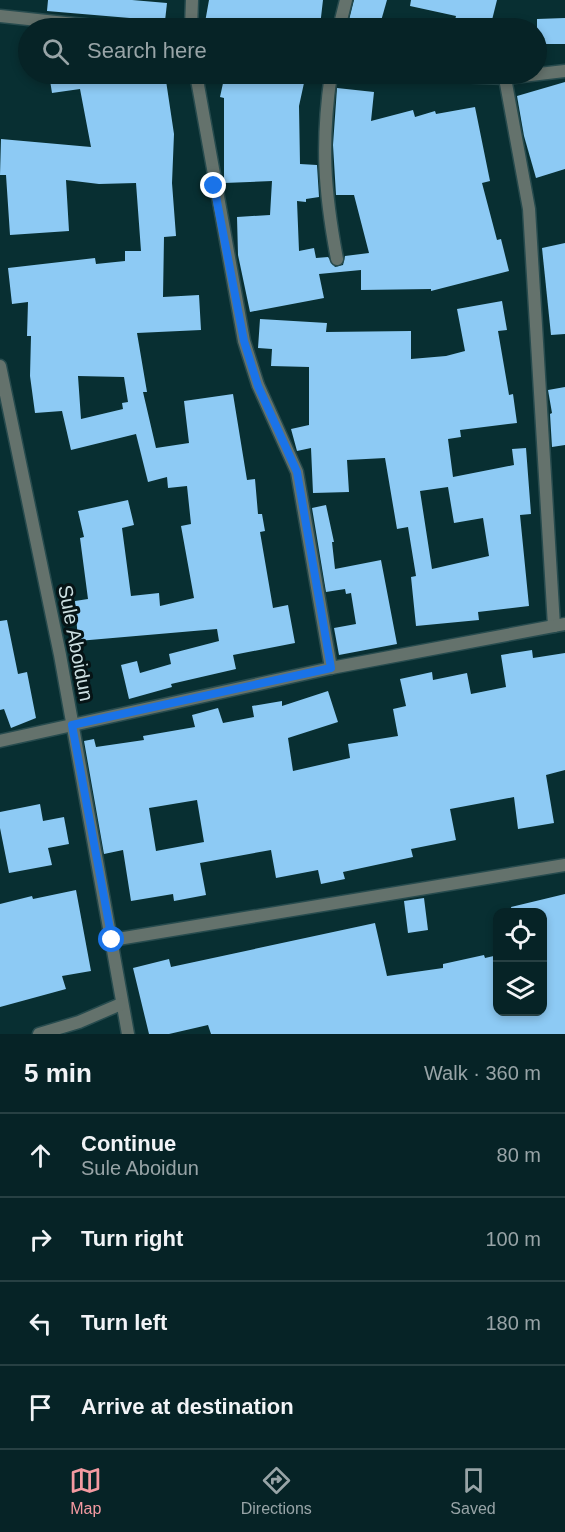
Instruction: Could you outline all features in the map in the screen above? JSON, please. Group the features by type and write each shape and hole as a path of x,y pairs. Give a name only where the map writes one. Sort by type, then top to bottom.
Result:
{"street":[{"path":"191,18 192,0"},
{"path":"341,18 345,0"},
{"path":"0,15 26,18"},
{"path":"547,73 565,71"},
{"path":"198,84 244,341 258,386 297,472 331,668"},
{"path":"330,84 324,127 325,179 326,199 337,259"},
{"path":"0,741 331,668 560,625 529,209 507,84"},
{"name":"Sule Aboidun","path":"0,366 72,725 128,1034"},
{"path":"112,940 565,865"},
{"path":"39,1034 80,1022 121,1004"}],"building":[{"path":"48,0 132,0 167,3 165,18 130,18 47,11"},
{"path":"209,0 323,0 321,18 206,18"},
{"path":"354,0 387,0 382,18 350,18"},
{"path":"411,0 497,0 492,18 456,18 456,16 410,6"},
{"path":"565,18 565,44 547,44 547,19"},
{"path":"565,82 565,169 536,178 524,136 517,96"},
{"path":"51,84 166,84 174,134 172,183 176,236 164,237 163,297 199,295 201,330 137,333 147,392 143,392 156,448 189,443 184,401 233,394 247,480 255,479 258,514 262,514 265,531 260,532 273,608 288,605 295,643 233,655 236,669 171,684 172,687 129,699 121,665 137,661 140,673 171,664 169,654 219,641 217,629 78,641 75,601 88,599 80,538 84,537 78,511 128,500 134,525 122,528 131,596 159,593 160,606 194,598 181,526 191,524 187,486 168,488 167,477 148,482 136,434 71,450 62,411 35,413 30,376 31,336 27,336 28,302 12,304 8,268 95,258 96,264 125,261 125,251 141,251 136,183 99,184 66,180 69,231 10,235 6,175 0,175 1,139 91,147 80,89 52,93","holes":["78,376 124,377 128,402 122,403 123,409 81,419"]},
{"path":"223,84 304,84 299,106 300,164 317,165 319,197 306,199 306,202 297,201 299,251 314,248 316,258 328,257 335,267 343,265 345,256 369,253 354,195 336,195 333,145 337,88 374,92 371,121 413,110 415,117 435,111 436,114 475,107 490,181 482,183 497,240 501,239 509,271 431,291 431,289 361,290 361,270 319,274 324,298 250,312 238,255 237,217 270,215 272,181 224,183 224,98 220,97"},
{"path":"565,243 565,334 551,335 542,248"},
{"path":"502,301 507,330 498,331 509,395 513,394 517,423 460,430 461,437 448,439 453,477 514,465 512,449 526,448 531,514 520,515 529,606 478,612 479,620 416,626 411,577 416,576 408,527 397,529 385,458 347,460 349,492 313,493 311,448 297,451 291,429 309,425 309,367 271,366 272,349 258,348 260,319 327,323 326,332 411,331 411,359 446,356 465,351 457,309","holes":["448,487 454,523 483,518 489,556 432,569 420,491"]},
{"path":"565,387 565,445 552,447 550,414 552,413 548,390"},
{"path":"326,505 334,542 332,542 335,569 381,560 397,644 339,655 334,628 356,624 351,593 346,594 345,589 326,592 312,508"},
{"path":"7,620 18,674 27,672 36,718 11,728 4,709 0,710 0,621"},
{"path":"532,650 533,658 565,653 565,770 546,775 554,823 518,829 514,797 450,809 456,840 411,849 413,857 343,872 345,879 321,884 318,870 276,878 271,850 200,863 206,895 174,901 173,894 131,901 123,850 104,854 84,741 94,739 96,747 144,740 143,736 195,727 192,715 218,708 223,723 254,717 252,706 282,701 282,706 328,691 338,722 288,738 293,771 350,758 348,744 398,736 393,709 406,706 400,679 432,672 433,680 467,673 471,694 506,687 501,655","holes":["197,800 204,842 156,851 149,808"]},
{"path":"40,804 43,821 64,817 69,844 48,848 52,865 9,873 0,828 0,812"},
{"path":"76,890 91,971 62,976 66,989 0,1007 0,904 32,896 33,899"},
{"path":"565,894 565,1034 211,1034 208,1025 169,1034 149,1034 133,968 169,959 171,967 375,923 387,976 443,968 443,964 484,955 485,958 493,956 493,1016 547,1016 547,908 511,907"},
{"path":"424,898 428,930 408,933 404,901"}],"route":[{"path":"112,940 72,725 331,668 297,472 258,386 244,341 214,186"}]}
